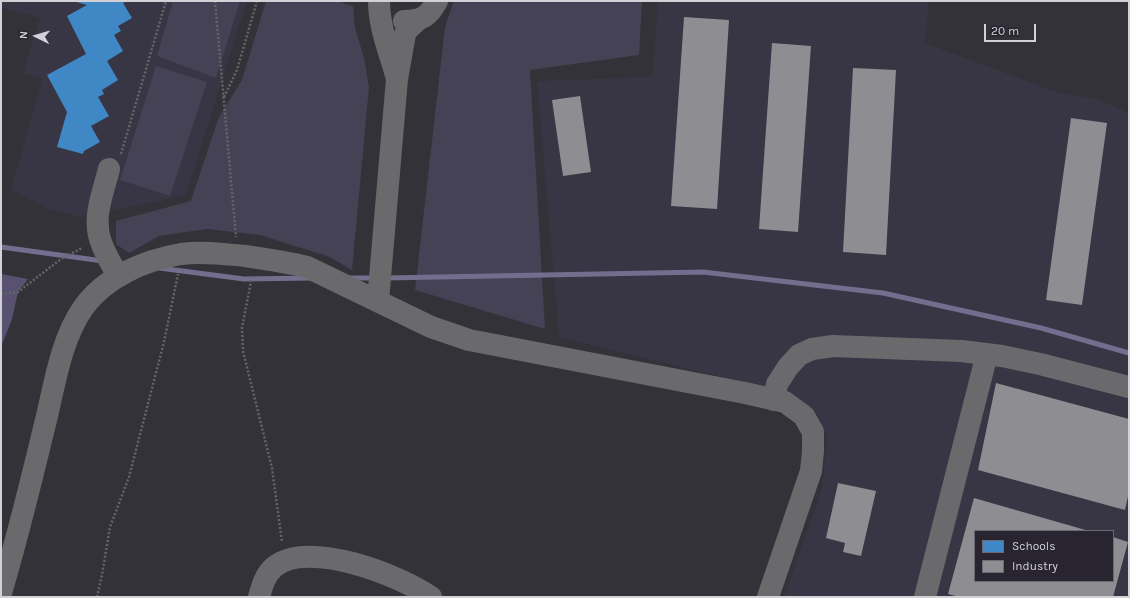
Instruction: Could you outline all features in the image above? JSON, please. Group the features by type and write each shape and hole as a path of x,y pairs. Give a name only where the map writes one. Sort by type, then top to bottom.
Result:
{"street":[{"path":"379,1 385,10 394,18 404,21 418,20"},
{"path":"379,1 382,26 397,79"},
{"path":"378,301 397,79 405,34 418,20 432,10 437,1"},
{"path":"109,169 99,206 97,224 101,242 118,276"},
{"path":"1,593 13,553 64,348 83,308 101,289 118,276 151,262 182,254 217,253 286,262 307,267 430,327 469,340 786,402 804,416 813,432 813,451 811,471 768,597"},
{"path":"774,400 778,384 788,367 799,355 812,349 833,346 961,351 1002,356 1040,364 1129,387"},
{"path":"925,597 987,354"},
{"path":"259,597 264,580 274,568 284,562 300,557 336,559 375,570 400,580 431,597"}],"path":[{"path":"109,169 118,164 166,1"},
{"path":"215,1 224,98 247,257 242,328 243,351 272,468 284,562"},
{"path":"224,98 237,70 257,1"},
{"path":"1,294 18,292 61,259 81,247 87,252"},
{"path":"97,597 110,527 131,469 164,342 182,254"}],"shaded area":[{"path":"1,1 247,1 186,195 81,217 47,208 11,190 42,79 23,73 40,18 1,8"},
{"path":"173,1 240,1 216,78 157,56"},
{"path":"266,1 336,1 353,6 355,28 364,58 369,87 352,270 330,257 260,235 207,229 159,236 129,253 116,244 116,221 191,201 219,117 242,80"},
{"path":"454,1 642,1 639,55 530,70 545,329 415,290 445,27"},
{"path":"658,1 929,1 925,43 1062,94 1094,98 1129,113 1129,597 784,597 822,488 827,436 814,414 795,395 559,337 537,81 652,77"},
{"path":"156,66 207,82 170,196 120,180"},
{"path":"1,274 28,279 18,292 12,319 1,347"}],"building: Schools":[{"path":"73,1 127,1 123,3 132,18 118,26 121,31 114,35 123,51 107,61 118,80 102,90 104,94 98,97 109,116 91,126 100,142 84,151 83,154 57,147 67,112 47,75 86,54 67,16 87,5"}],"building: Industry":[{"path":"684,17 729,20 717,209 671,206"},
{"path":"772,43 811,46 798,232 759,229"},
{"path":"853,68 896,70 886,255 843,252"},
{"path":"580,96 591,172 563,176 552,100"},
{"path":"1071,118 1107,123 1082,305 1046,300"},
{"path":"996,383 1129,419 1129,492 1125,510 978,470"},
{"path":"838,483 876,491 861,556 843,552 845,543 826,538"},
{"path":"974,498 1086,530 974,530 974,582 1114,582 1114,537 1128,542 1113,597 959,597 948,594"}],"waterway":[{"path":"1,247 103,261"},
{"path":"159,268 244,279 312,278"},
{"path":"386,278 703,272 883,293 1041,328 1129,353"},
{"path":"350,278 374,278"}]}
